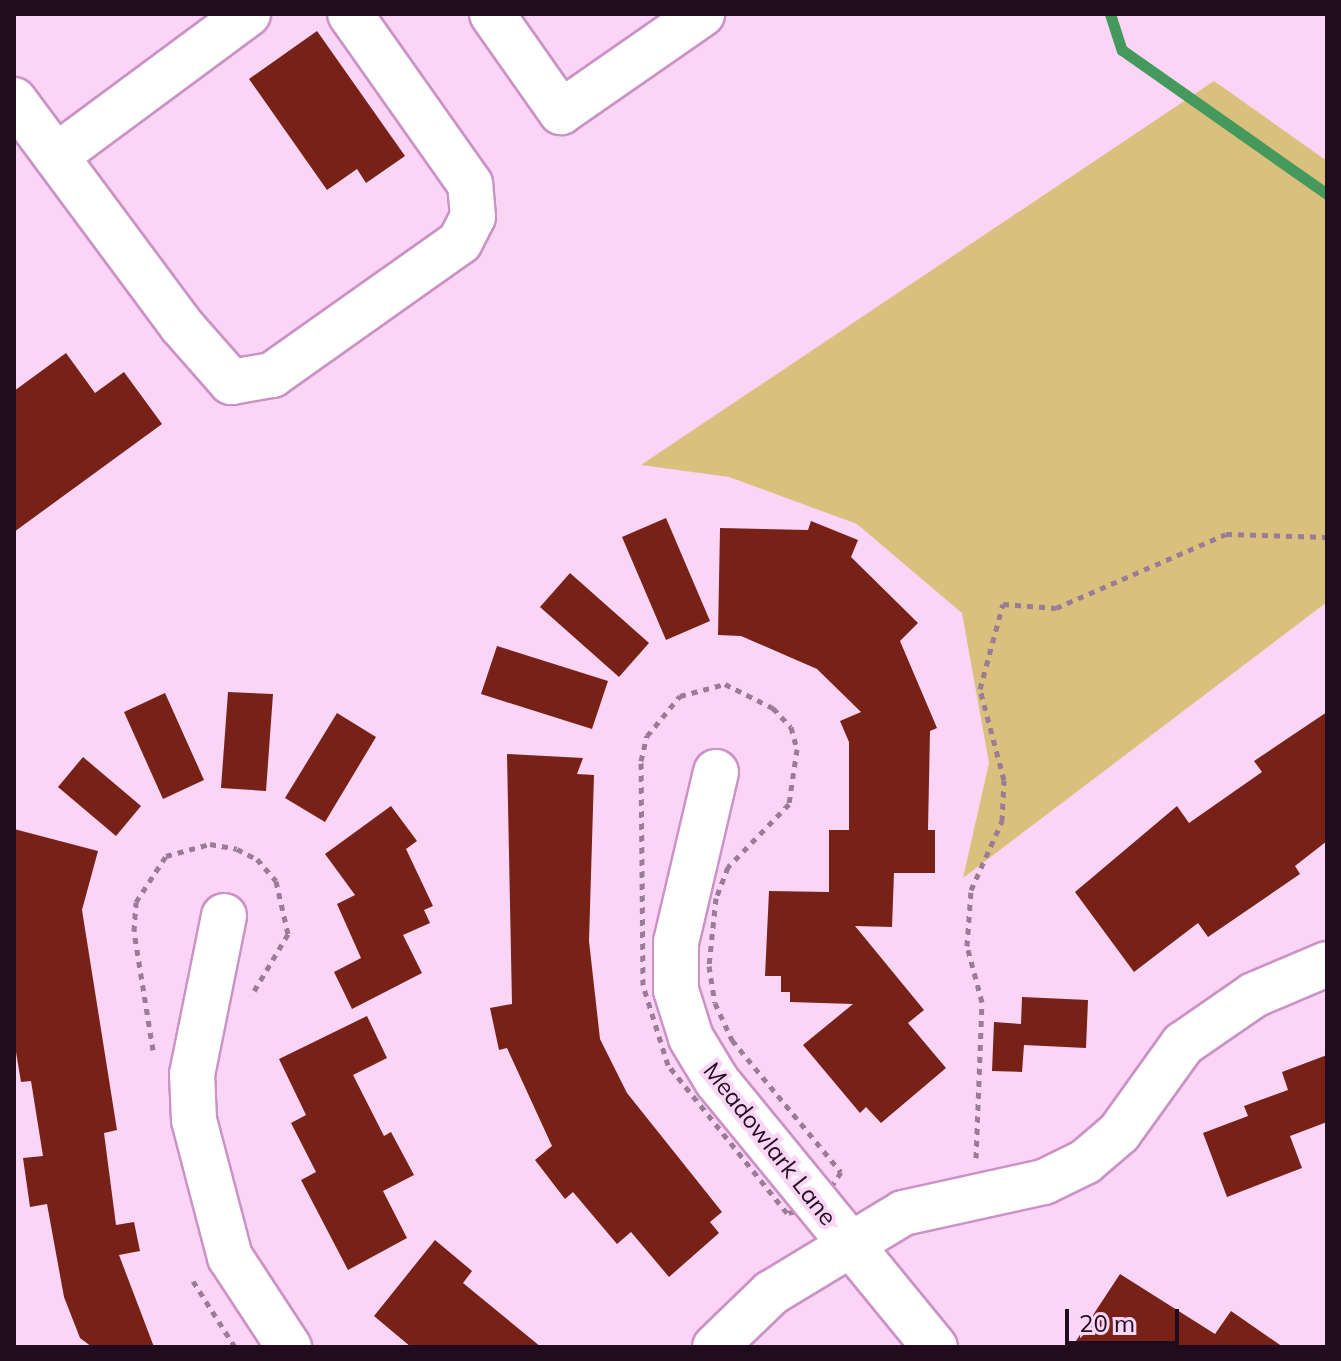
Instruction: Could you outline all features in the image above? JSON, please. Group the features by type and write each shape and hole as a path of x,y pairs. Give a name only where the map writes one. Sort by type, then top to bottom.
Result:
{"street":[{"path":"56,156 248,14"},
{"path":"14,101 181,325 231,382 272,375 460,242 473,217 470,184 350,14"},
{"path":"492,14 561,112 702,14"},
{"name":"Meadowlark Lane","path":"716,772 676,942 676,990 691,1038 717,1081 935,1347"},
{"path":"224,916 192,1074 194,1120 230,1257 289,1347"},
{"path":"715,1347 771,1293 847,1242 903,1213 1044,1182 1085,1162 1119,1133 1183,1044 1254,995 1327,964"}],"path":[{"path":"974,1195 982,1002 967,946 971,890 1002,821 1004,780 980,689 1003,604 1056,608 1226,534 1327,537"},
{"path":"725,684 762,700 791,727 797,749 789,804 745,843 724,877 710,930 709,966 715,1003 732,1040 841,1172 818,1207 787,1213 688,1094 668,1065 643,985 641,761 660,715 703,686 725,684"}],"shaded area":[{"path":"1214,81 1327,161 1327,602 963,878 989,763 962,613 857,524 729,477 641,465"}],"building":[{"path":"317,31 405,156 366,183 357,169 327,190 249,79"},
{"path":"66,353 95,393 124,372 162,424 14,532 14,391"},
{"path":"666,518 710,621 666,640 622,537"},
{"path":"811,521 858,540 851,557 918,623 900,641 937,728 930,731 928,830 935,830 935,873 894,873 892,927 855,926 924,1010 908,1023 946,1068 881,1123 866,1107 860,1113 803,1045 853,1004 790,1002 790,992 781,992 781,976 765,976 769,891 829,892 829,830 849,830 849,742 840,721 861,712 817,669 741,636 718,635 720,528 808,530"},
{"path":"570,573 649,643 619,677 540,607"},
{"path":"497,646 608,681 592,729 481,694"},
{"path":"228,692 273,694 266,791 221,788"},
{"path":"165,693 204,780 163,799 124,712"},
{"path":"1327,712 1327,841 1295,866 1300,874 1208,937 1198,923 1134,972 1075,892 1177,806 1189,823 1262,772 1254,761"},
{"path":"337,713 376,737 325,822 285,798"},
{"path":"507,754 583,758 577,774 594,775 589,941 600,1039 627,1093 722,1212 710,1222 719,1233 669,1277 631,1232 617,1244 573,1192 565,1199 535,1160 552,1146 507,1048 499,1050 490,1008 512,1004"},
{"path":"83,757 141,806 116,836 58,787"},
{"path":"391,806 417,841 406,849 433,906 424,910 430,923 403,935 422,973 352,1009 334,972 361,958 337,904 355,895 325,854"},
{"path":"14,829 98,851 82,910 117,1130 104,1133 116,1225 134,1222 140,1251 119,1255 154,1347 92,1347 80,1338 64,1297 47,1204 30,1207 23,1158 43,1156 31,1081 21,1082 14,1040"},
{"path":"1022,997 1088,1000 1086,1048 1024,1045 1022,1072 992,1071 994,1022 1021,1024"},
{"path":"367,1016 387,1058 353,1075 384,1136 391,1132 414,1175 383,1191 407,1238 348,1270 301,1180 316,1172 291,1123 306,1115 279,1059"},
{"path":"1327,1055 1327,1122 1290,1136 1302,1168 1227,1197 1203,1133 1248,1116 1244,1106 1288,1090 1282,1072"},
{"path":"435,1240 472,1271 463,1283 541,1347 411,1347 374,1316"},
{"path":"1120,1274 1215,1334 1231,1311 1283,1347 1072,1347"}],"waterway":[{"path":"1110,14 1122,50 1327,194"}]}
